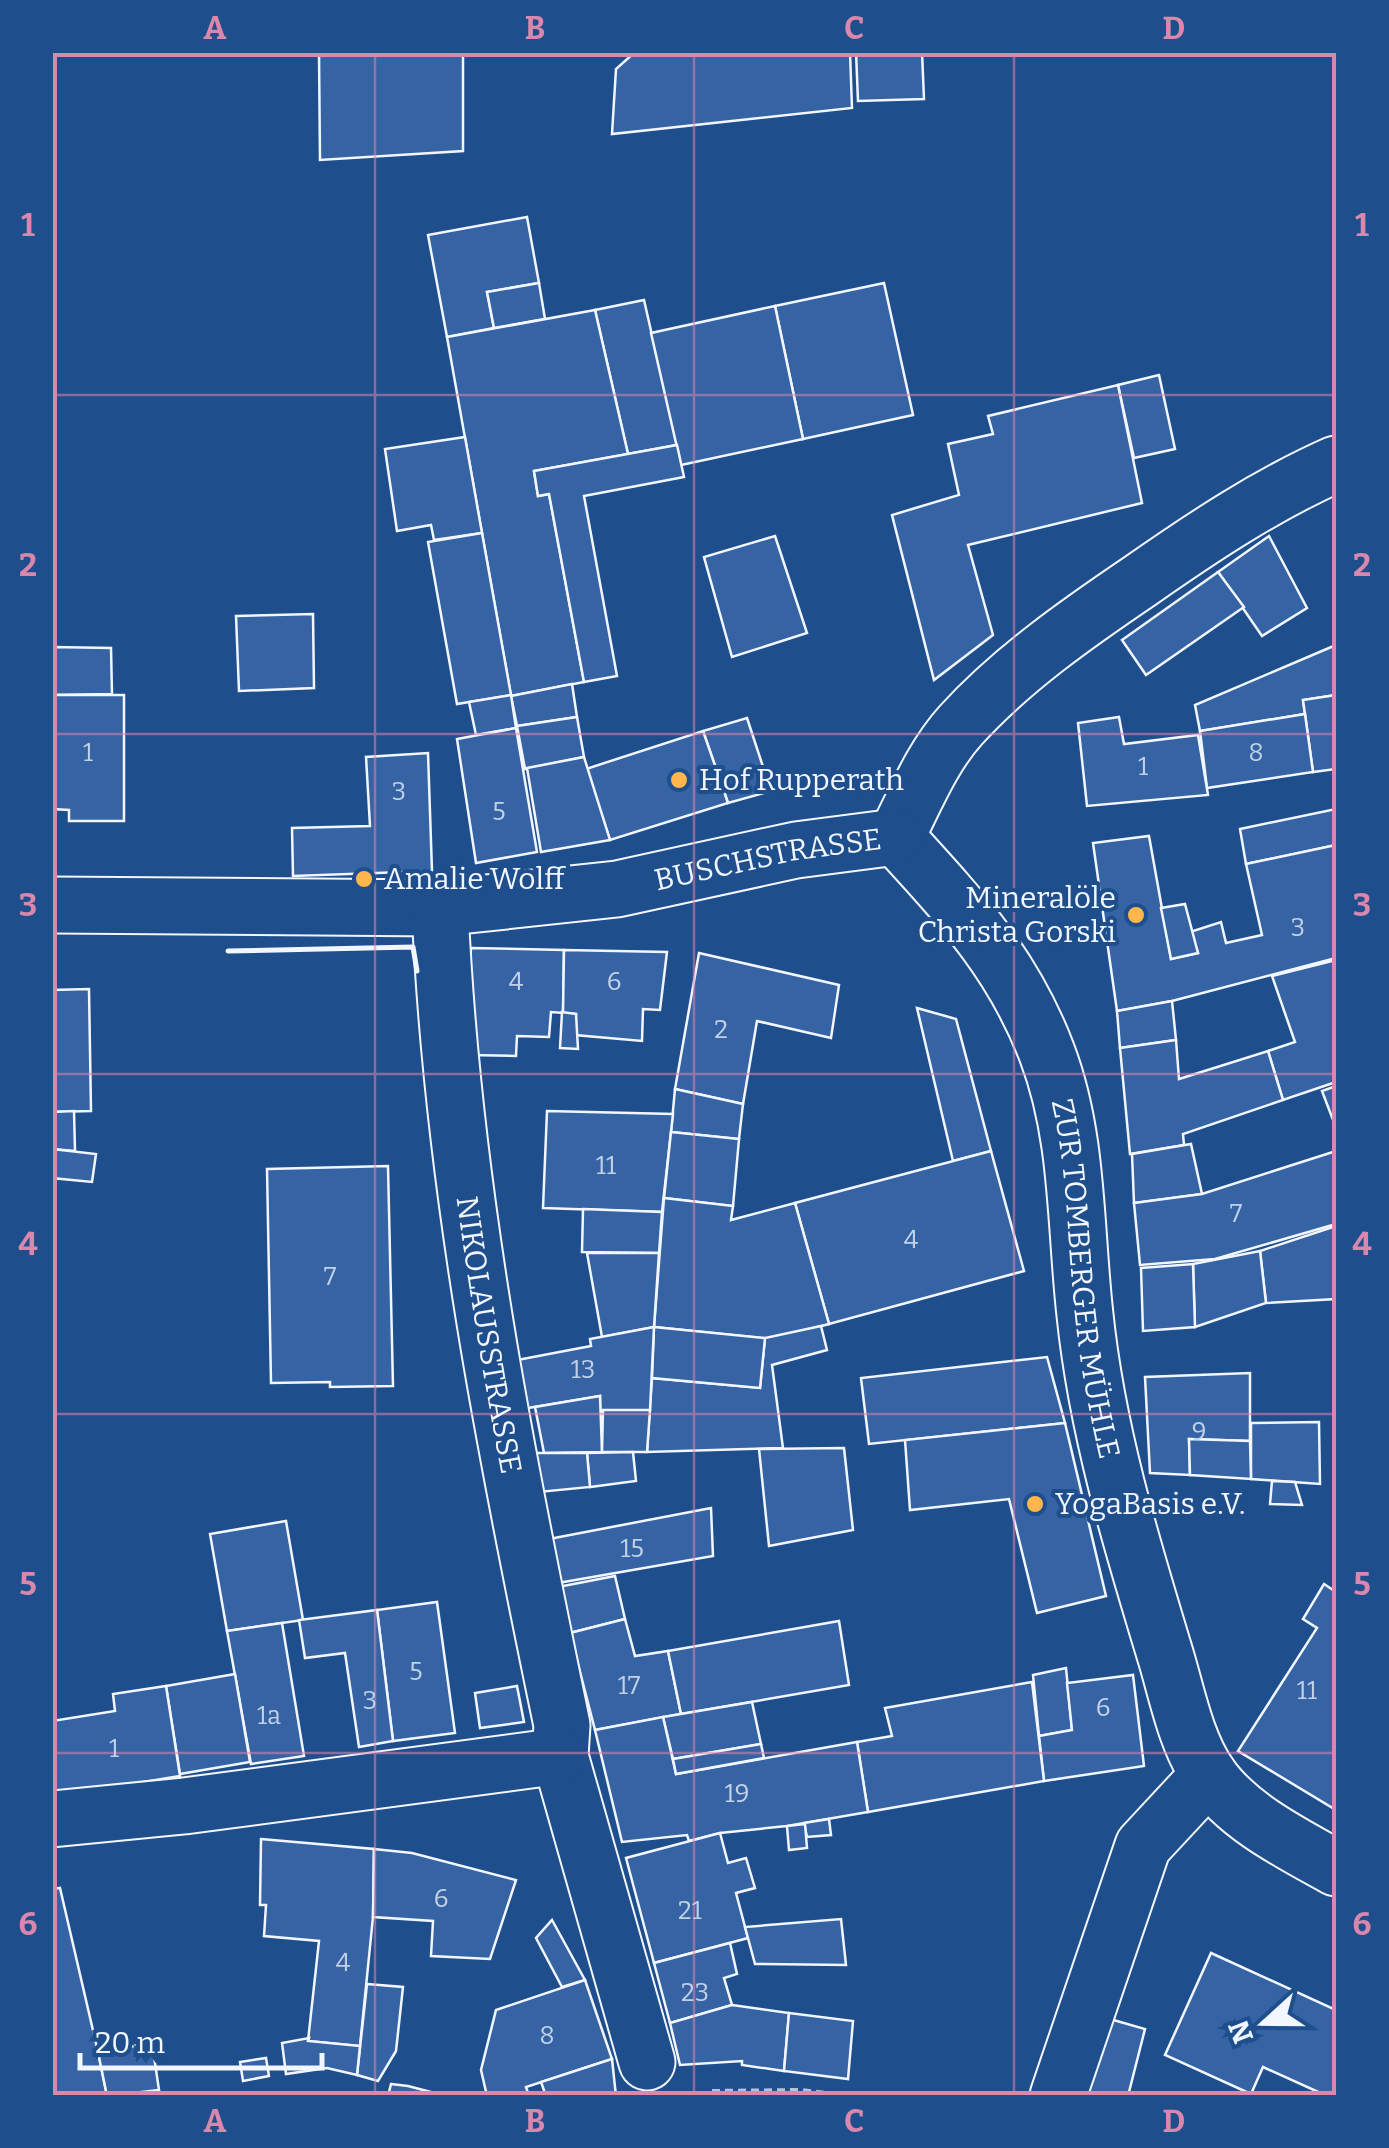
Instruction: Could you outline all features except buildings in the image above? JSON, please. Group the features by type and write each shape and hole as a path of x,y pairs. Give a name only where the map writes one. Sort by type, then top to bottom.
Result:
{"street":[{"name":"BUSCHSTRASSE","path":"52,905 440,908 617,889 796,850 896,837 936,757 961,725 1015,674 1098,609 1248,508 1336,464"},
{"name":"ZUR TOMBERGER MÜHLE","path":"896,837 964,912 1004,964 1047,1052 1072,1152 1085,1317 1103,1436 1189,1735 1209,1775 1242,1810 1336,1868"},
{"name":"NIKOLAUSSTRASSE","path":"440,908 449,1059 489,1354 562,1725 560,1756 647,2062"},
{"path":"52,1819 184,1806 560,1756"},
{"path":"1058,2096 1143,1846 1209,1775"}],"path":[{"path":"696,2096 721,2090 842,2096"}],"wall":[{"path":"228,951 413,947 417,971"}],"place":[{"name":"Hof Rupperath","path":"679,780"},
{"name":"Amalie Wolff","path":"364,879"},
{"name":"Mineralöle Christa Gorski","path":"1136,915"},
{"name":"YogaBasis e.V.","path":"1035,1504"}]}
